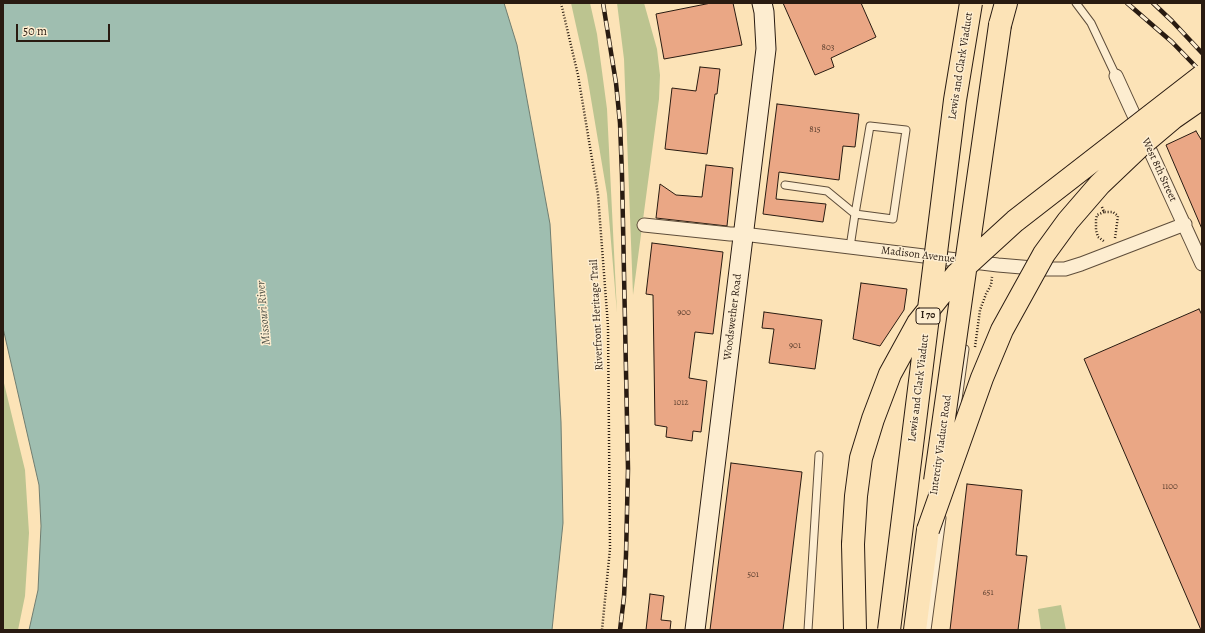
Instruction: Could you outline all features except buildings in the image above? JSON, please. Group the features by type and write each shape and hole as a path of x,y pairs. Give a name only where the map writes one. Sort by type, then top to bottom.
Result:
{"highway":[{"name":"Lewis and Clark Viaduct","path":"889,630 955,100 971,3"},
{"path":"916,630 928,530 1004,3"},
{"path":"855,630 853,544 856,496 861,458 873,419 890,374 918,323 957,274 1015,221 1202,76"},
{"path":"928,530 982,378 1002,330 1044,254 1068,222 1100,184 1141,145 1173,118 1202,98"}],"street":[{"name":"Woodswether Road","path":"695,630 766,49 764,12 762,3"},
{"name":"West 8th Street","path":"1116,76 1202,264"},
{"name":"Madison Avenue","path":"644,225 743,234 850,247 976,266 1065,269 1185,224"}],"lane":[{"path":"1076,3 1091,23 1116,76"},
{"path":"785,184 827,191 856,214 893,219 906,130 870,126 856,214 850,247"},
{"name":"Intercity Viaduct Road","path":"927,630 966,340"},
{"path":"808,630 819,455"}],"path":[{"name":"Riverfront Heritage Trail","path":"561,3 578,75 598,195 608,326 610,548 602,630"},
{"path":"1101,206 1104,212"},
{"path":"1105,243 1098,238 1096,230 1096,220 1098,215 1104,212 1113,212 1118,216 1115,238"}],"green space":[{"path":"571,3 590,3 597,34 607,109 617,313 607,194 587,75"},
{"path":"617,3 644,3 657,49 660,75 659,99 633,295 624,59"},
{"path":"3,379 25,470 29,533 25,596 18,630 3,630"},
{"path":"1061,605 1066,630 1041,630 1038,609"}],"water":[{"name":"Missouri River","path":"3,3 504,3 517,45 550,224 561,422 563,523 552,630 29,630 38,590 41,526 39,485 3,328"}],"railway":[{"path":"603,3 616,83 620,123 622,175 628,469 624,597 620,630"},
{"path":"1127,3 1172,42 1202,73"},
{"path":"1153,3 1202,53"}]}
